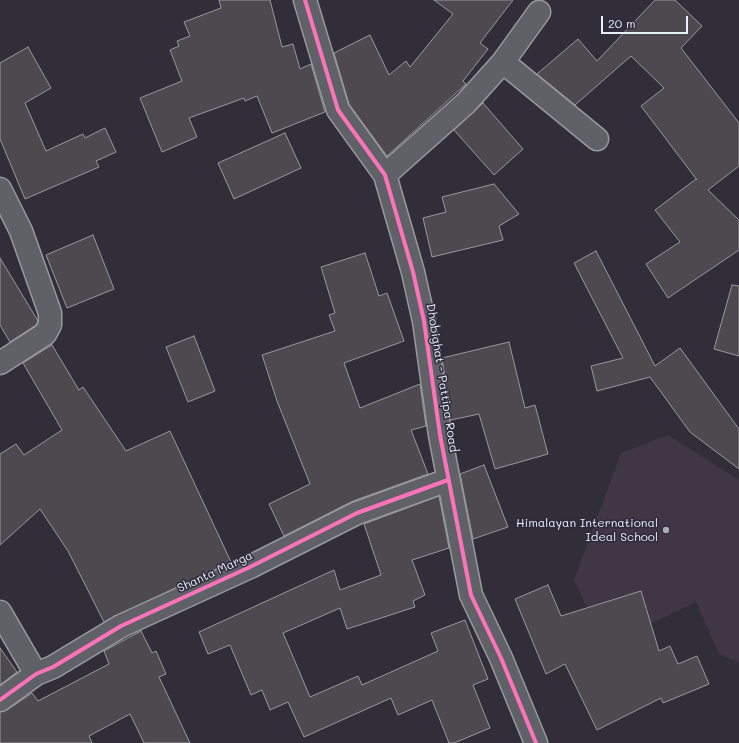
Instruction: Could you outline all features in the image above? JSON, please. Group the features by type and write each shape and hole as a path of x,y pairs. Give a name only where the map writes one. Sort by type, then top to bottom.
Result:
{"street":[{"name":"Dhobighat - Pattipa Road","path":"305,0 338,110 385,175 414,272 424,321 440,435 471,595 501,658 536,743"},
{"path":"385,175 466,103 503,62 538,12"},
{"path":"503,62 597,139"},
{"path":"0,189 21,231 50,313 50,324 45,334 0,363"},
{"name":"Shanta Marga","path":"0,700 36,674 53,667 121,626 250,567 358,513 448,480"},
{"path":"0,612 36,674"}],"shaded area":[{"name":"Himalayan International Ideal School","path":"668,435 739,480 739,663 719,654 696,602 605,646 574,580 621,453"}],"building":[{"path":"219,0 270,0 282,47 293,44 300,69 311,64 325,112 272,133 257,96 245,101 244,98 189,118 197,137 162,152 140,98 182,81 170,50 179,46 177,41 190,36 184,22 221,8"},
{"path":"434,0 513,0 480,43 488,49 463,81 466,84 387,156 349,104 334,53 370,35 389,75 406,61 410,67 453,14"},
{"path":"655,0 675,0 702,26 681,48 739,123 739,166 708,190 739,220 739,250 668,298 646,264 680,242 655,210 696,179 697,180 641,106 664,88 631,56 575,105 537,74 578,39 597,61"},
{"path":"28,47 51,88 25,103 46,151 83,134 85,138 105,128 116,152 96,161 99,167 25,199 0,139 0,63"},
{"path":"483,103 523,149 494,175 454,130"},
{"path":"285,133 301,168 234,199 218,163"},
{"path":"494,184 519,214 499,226 503,240 432,257 423,218 446,212 442,197"},
{"path":"93,235 114,289 67,308 46,255"},
{"path":"596,251 655,366 680,348 739,429 739,469 690,432 650,377 597,391 591,366 623,358 574,263"},
{"path":"365,253 379,296 387,293 404,341 344,363 360,408 420,384 426,426 411,430 428,474 353,501 284,536 269,504 310,484 277,401 262,355 335,331 329,315 335,313 321,267"},
{"path":"0,258 38,321 36,325 10,342 0,325"},
{"path":"732,285 739,286 739,356 714,349"},
{"path":"194,336 215,391 188,402 166,347"},
{"path":"509,342 525,408 535,405 548,454 495,469 479,414 451,420 442,358"},
{"path":"52,345 79,390 83,387 126,451 170,431 231,562 104,622 68,551 40,509 0,545 0,454 16,444 24,455 62,430 23,363"},
{"path":"484,465 508,527 473,539 460,474"},
{"path":"439,496 449,548 412,560 425,595 413,601 415,607 347,629 340,608 283,633 310,697 358,676 362,685 438,651 431,633 465,620 488,679 473,685 490,728 454,743 449,743 432,700 398,715 391,698 304,737 288,702 270,710 262,690 251,695 230,645 208,654 199,632 334,570 340,590 381,575 364,524"},
{"path":"548,585 561,616 641,591 659,651 670,646 678,664 697,656 709,684 663,703 661,698 597,730 565,664 546,674 515,599"},
{"path":"141,631 152,653 156,651 166,674 159,677 190,743 144,743 130,714 89,736 92,743 0,743 0,712 7,710 32,693 38,701 109,664 104,651"},
{"path":"0,648 17,672 0,685"}],"cycle path":[{"path":"305,0 338,110 385,175 413,272 424,321 440,435 471,595 501,658 536,743"},
{"path":"0,700 36,674 53,667 121,626 250,567 357,513 448,480"}],"place":[{"name":"Himalayan International Ideal School","path":"666,530"}]}
